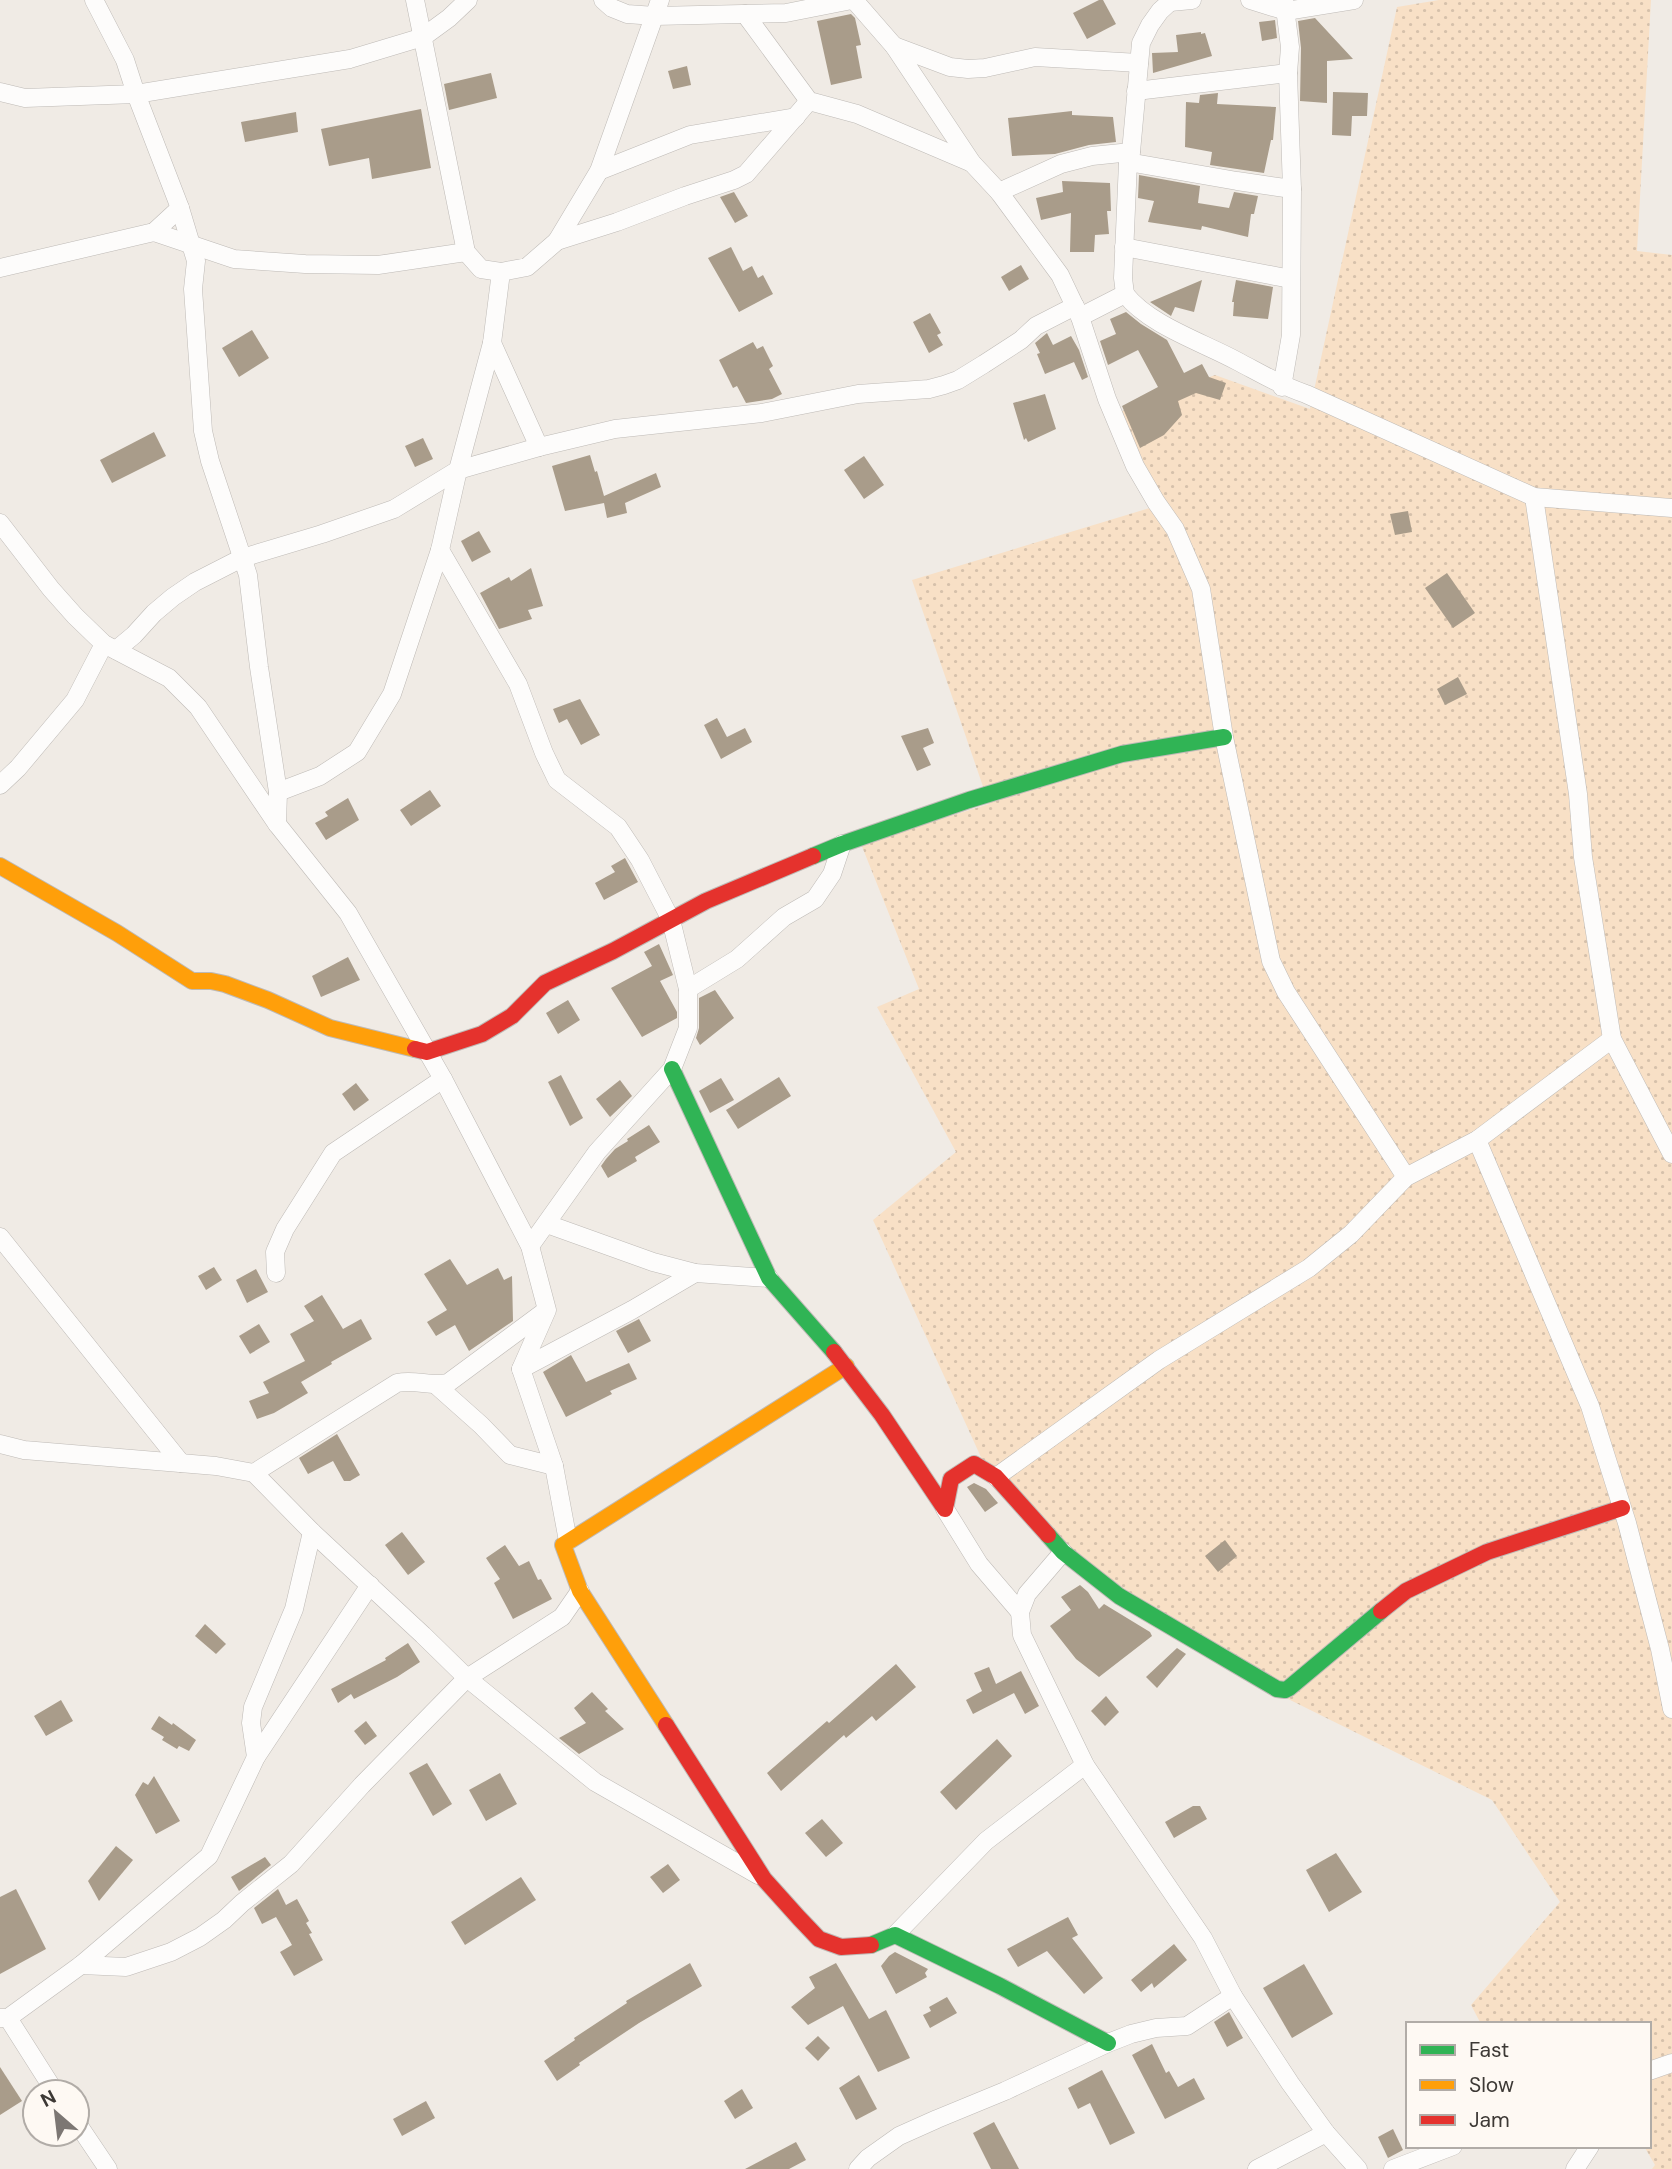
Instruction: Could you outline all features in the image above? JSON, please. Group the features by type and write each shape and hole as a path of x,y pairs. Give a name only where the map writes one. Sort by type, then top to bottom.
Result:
{"street":[{"path":"93,0 125,60 180,208 196,261 193,289 203,431 210,461 248,575 278,792 277,824"},
{"path":"415,0 466,252 481,269 501,272 527,267 557,241 599,171 658,8"},
{"path":"0,92 25,98 136,94 350,59 423,37 449,18 467,0"},
{"path":"603,0 612,8 627,14 658,8 745,14 786,13 853,0 894,46 972,163 999,192 1060,275 1077,312 1107,399 1135,466 1175,529 1201,589 1224,737 1271,961 1278,978 1406,1177"},
{"path":"1192,0 1171,1 1160,11 1141,43 1129,157 1124,247 1125,294 1134,305 1181,334 1282,387 1306,394 1534,498 1672,508"},
{"path":"1250,0 1285,6 1354,0"},
{"path":"1282,387 1291,335 1292,279 1288,73 1290,47 1285,6"},
{"path":"745,14 809,101 857,114 972,163"},
{"path":"894,46 950,67 968,69 1035,57 1139,63"},
{"path":"125,60 160,90"},
{"path":"1136,91 1288,73"},
{"path":"557,241 617,222 746,174 809,101"},
{"path":"599,171 690,135 796,117"},
{"path":"999,192 1060,164 1092,156 1129,157 1237,181 1292,189"},
{"path":"154,232 180,208"},
{"path":"0,268 154,232 234,259 305,264 378,265 466,252"},
{"path":"1124,247 1292,279"},
{"path":"278,792 320,776 356,752 392,694 440,550 492,343 501,272"},
{"path":"0,785 18,768 75,700 110,647 134,635 173,597 243,558 394,509 458,470 539,447 615,429 762,413 858,394 929,389 944,385 984,364 1021,340 1036,326 1125,294"},
{"path":"492,343 539,447"},
{"path":"1534,498 1578,794 1583,857 1612,1039 1665,1129 1672,1154"},
{"path":"0,523 75,616 110,647 169,678 198,707 277,824 348,914 443,1079 530,1246 547,1310 521,1369 554,1466 568,1541"},
{"path":"440,550 518,684 557,780 618,827 640,860 671,920 688,989 688,1028 672,1069 597,1152 530,1246"},
{"path":"0,866 117,933 192,981 225,984 330,1028 427,1052 482,1034 512,1016 545,983 590,963 706,901 842,844 969,800 1122,754 1224,737"},
{"path":"688,989 737,959 783,917 815,899 832,874 842,844"},
{"path":"996,1477 1159,1360 1309,1268 1351,1234 1406,1177 1477,1140 1612,1039"},
{"path":"672,1069 769,1278 846,1366 882,1415 979,1564 1020,1612"},
{"path":"276,1273 275,1252 285,1229 333,1153 443,1079"},
{"path":"1477,1140 1590,1406 1622,1508 1660,1649 1672,1709"},
{"path":"547,1224 653,1262 695,1273 769,1278"},
{"path":"0,1237 181,1463"},
{"path":"521,1369 695,1273"},
{"path":"254,1473 397,1382 412,1380 436,1385 448,1383 547,1310"},
{"path":"846,1366 563,1545 580,1591 764,1879 819,1938 841,1947 874,1945 895,1935 986,1841 1086,1765"},
{"path":"436,1385 510,1455 554,1466"},
{"path":"0,1444 24,1450 216,1466 254,1473 312,1532 467,1678 595,1783 764,1879"},
{"path":"945,1509 951,1479 974,1464 996,1477 1063,1552 1119,1596 1277,1689 1285,1690 1406,1591 1487,1552 1622,1508"},
{"path":"256,1757 251,1723 253,1707 294,1609 312,1532"},
{"path":"1063,1552 1027,1594 1020,1612 1022,1635 1086,1765 1203,1938 1233,1996 1290,2084 1326,2133 1358,2169"},
{"path":"45,2078 4,2018 81,1965 209,1856 256,1757 370,1585"},
{"path":"81,1965 127,1968 172,1952 200,1937 223,1920 291,1864 362,1785 467,1678 562,1617 580,1591"},
{"path":"895,1935 1108,2043"},
{"path":"858,2169 899,2136 1131,2034 1156,2028 1187,2026 1233,1996"},
{"path":"1651,2070 1672,2063"},
{"path":"1257,2169 1326,2133"},
{"path":"91,2144 108,2169"},
{"path":"1402,2166 1447,2148"},
{"path":"1575,2169 1589,2148"},
{"path":"1402,2166 1430,2169"}],"shaded area":[{"path":"1439,0 1651,0 1637,251 1672,255 1672,2169 1652,2169 1655,2165 1645,2148 1651,2148 1651,2022 1480,2022 1471,2005 1560,1902 1492,1800 1280,1695 1059,1544 985,1466 873,1220 956,1152 877,1007 919,989 861,844 989,804 912,580 1153,507 1117,413 1215,375 1310,409 1397,7"}],"building":[{"path":"1103,0 1116,24 1087,39 1073,13"},
{"path":"851,14 855,18 861,45 856,46 862,78 831,85 817,21"},
{"path":"1315,18 1353,59 1327,61 1327,103 1300,101 1301,48 1298,21"},
{"path":"1275,20 1277,38 1262,41 1259,22"},
{"path":"1205,33 1212,56 1153,73 1152,53 1178,52 1176,35"},
{"path":"687,66 691,85 673,89 668,71"},
{"path":"491,73 497,98 449,110 444,84"},
{"path":"1333,92 1368,93 1367,116 1352,116 1351,136 1332,135"},
{"path":"1218,93 1217,104 1276,107 1273,140 1264,173 1210,165 1212,152 1185,147 1186,102 1199,103 1200,95"},
{"path":"421,109 431,168 372,179 369,158 329,166 321,129"},
{"path":"1072,111 1072,115 1113,117 1116,142 1089,145 1055,154 1012,156 1008,118"},
{"path":"296,112 298,132 245,142 241,122"},
{"path":"1139,175 1200,186 1198,203 1229,208 1234,192 1258,196 1254,214 1251,214 1248,237 1202,226 1201,230 1148,222 1154,201 1138,198"},
{"path":"1062,181 1110,183 1111,211 1107,211 1109,234 1095,235 1094,252 1070,252 1071,213 1041,220 1036,198 1063,192"},
{"path":"734,192 748,216 735,223 720,197"},
{"path":"731,247 743,271 752,266 758,278 763,275 773,294 739,312 708,258"},
{"path":"1021,265 1029,279 1009,291 1001,277"},
{"path":"1202,280 1194,312 1175,307 1171,316 1150,302"},
{"path":"1236,280 1273,287 1268,319 1233,316 1232,302"},
{"path":"1126,312 1167,340 1184,373 1202,364 1209,377 1226,383 1220,400 1196,393 1178,401 1182,415 1164,435 1140,448 1122,406 1158,387 1138,350 1108,365 1100,341 1116,334 1110,319"},
{"path":"930,313 941,333 937,335 943,345 929,353 913,322"},
{"path":"252,330 269,358 239,377 222,348"},
{"path":"1047,333 1053,345 1071,336 1088,377 1082,380 1074,362 1045,374 1035,343"},
{"path":"753,342 757,349 763,346 773,366 769,369 782,394 772,399 746,403 737,386 733,388 719,360"},
{"path":"1045,394 1056,429 1028,442 1026,438 1024,440 1013,403"},
{"path":"154,432 166,456 112,483 100,460"},
{"path":"423,438 433,459 415,467 405,446"},
{"path":"590,455 604,496 656,473 661,487 625,503 627,513 607,518 604,503 565,511 552,466"},
{"path":"864,456 884,485 864,499 844,470"},
{"path":"1408,511 1412,532 1395,535 1390,514"},
{"path":"479,531 491,552 472,562 461,541"},
{"path":"531,568 543,606 528,610 532,619 499,629 480,593 509,577 511,581"},
{"path":"1447,573 1475,613 1453,628 1425,588"},
{"path":"1458,677 1467,694 1445,705 1437,689"},
{"path":"580,699 600,735 581,745 567,719 559,723 553,709"},
{"path":"717,718 727,737 745,728 752,742 721,759 704,725"},
{"path":"928,728 934,743 923,748 931,765 917,771 901,736"},
{"path":"430,790 441,806 411,826 400,810"},
{"path":"348,798 359,820 326,840 315,823 328,816 325,812"},
{"path":"625,858 638,882 604,900 595,883 615,872 611,866"},
{"path":"659,944 673,975 660,981 677,1012 677,1018 642,1037 611,988 652,966 644,952"},
{"path":"348,957 360,980 321,997 312,976"},
{"path":"715,990 734,1018 700,1045 696,1038 699,1028 699,998"},
{"path":"568,1000 580,1020 558,1034 546,1013"},
{"path":"561,1075 583,1118 570,1126 548,1082"},
{"path":"779,1077 791,1096 738,1129 726,1110"},
{"path":"721,1078 734,1100 710,1113 699,1091"},
{"path":"620,1080 632,1096 610,1117 596,1099"},
{"path":"356,1083 369,1100 354,1111 342,1094"},
{"path":"649,1125 660,1142 635,1157 637,1161 608,1178 601,1166 606,1159 628,1141 627,1139"},
{"path":"450,1259 467,1285 498,1268 504,1280 512,1276 513,1321 469,1351 455,1325 436,1336 427,1322 447,1310 424,1274"},
{"path":"214,1267 222,1280 206,1290 198,1276"},
{"path":"256,1269 268,1292 247,1303 236,1280"},
{"path":"322,1295 343,1329 361,1319 372,1339 301,1382 308,1393 274,1413 257,1419 249,1401 269,1393 263,1382 305,1361 290,1334 314,1321 304,1306"},
{"path":"639,1319 651,1341 628,1353 616,1331"},
{"path":"259,1324 270,1342 250,1354 239,1336"},
{"path":"571,1355 586,1382 629,1363 637,1379 610,1391 612,1394 566,1417 543,1372"},
{"path":"337,1434 360,1475 350,1481 344,1481 333,1461 308,1474 299,1458"},
{"path":"974,1483 986,1489 998,1503 985,1512 967,1487"},
{"path":"402,1532 425,1562 408,1575 385,1545"},
{"path":"1225,1540 1237,1556 1218,1572 1205,1556"},
{"path":"505,1545 519,1566 529,1561 538,1580 541,1579 552,1599 513,1619 494,1583 500,1579 486,1558"},
{"path":"1080,1585 1099,1609 1104,1604 1150,1632 1152,1636 1099,1677 1076,1659 1050,1626 1071,1610 1061,1597"},
{"path":"205,1624 226,1644 216,1654 195,1636"},
{"path":"408,1643 420,1662 354,1699 351,1694 338,1703 331,1689 386,1660 385,1658"},
{"path":"1177,1648 1186,1654 1157,1688 1146,1677"},
{"path":"896,1664 916,1687 876,1721 872,1716 846,1738 844,1735 781,1791 767,1773"},
{"path":"989,1667 996,1684 1021,1671 1039,1706 1025,1714 1014,1693 973,1714 966,1700 982,1691 974,1673"},
{"path":"592,1692 608,1709 605,1711 624,1729 579,1754 559,1738 586,1723 574,1708"},
{"path":"1106,1696 1119,1712 1105,1726 1091,1711"},
{"path":"61,1700 73,1721 46,1736 34,1716"},
{"path":"159,1716 196,1740 189,1751 179,1746 177,1749 151,1729"},
{"path":"366,1721 377,1736 365,1745 354,1731"},
{"path":"997,1739 1012,1756 956,1810 940,1792"},
{"path":"427,1763 452,1804 433,1816 409,1773"},
{"path":"500,1773 517,1804 486,1821 469,1790"},
{"path":"154,1776 180,1821 156,1834 135,1795 143,1782 148,1785"},
{"path":"1193,1806 1200,1806 1207,1819 1174,1838 1165,1822"},
{"path":"822,1819 843,1843 826,1857 805,1833"},
{"path":"116,1846 133,1860 99,1901 88,1881"},
{"path":"1336,1853 1362,1892 1329,1912 1306,1870"},
{"path":"265,1857 271,1865 239,1891 231,1877"},
{"path":"668,1864 680,1880 663,1893 650,1877"},
{"path":"521,1877 536,1900 465,1945 451,1922"},
{"path":"16,1889 46,1949 0,1974 0,1897"},
{"path":"278,1889 286,1905 297,1899 309,1921 306,1923 312,1933 309,1934 323,1960 294,1976 280,1952 292,1945 276,1917 262,1924 254,1908"},
{"path":"1068,1917 1078,1935 1072,1938 1103,1978 1084,1994 1047,1951 1018,1967 1007,1949"},
{"path":"1174,1944 1187,1960 1154,1988 1152,1983 1141,1992 1131,1980"},
{"path":"895,1952 928,1969 925,1973 927,1977 896,1994 881,1966"},
{"path":"690,1963 702,1986 639,2023 557,2081 544,2061 627,2003 626,2001"},
{"path":"836,1963 869,2019 886,2010 910,2058 878,2072 843,2006 808,2025 791,2007 815,1988 809,1977"},
{"path":"1304,1964 1333,2014 1292,2038 1263,1988"},
{"path":"947,1997 957,2013 930,2028 923,2015 931,2011 929,2007"},
{"path":"1229,2012 1243,2038 1227,2047 1214,2022"},
{"path":"818,2036 830,2048 818,2061 805,2048"},
{"path":"1152,2044 1166,2073 1169,2071 1178,2087 1194,2078 1205,2099 1165,2119 1132,2055"},
{"path":"0,2067 21,2102 0,2115"},
{"path":"1102,2070 1135,2133 1110,2145 1090,2103 1078,2109 1068,2088"},
{"path":"859,2075 877,2109 856,2120 839,2088"},
{"path":"742,2089 753,2108 735,2119 724,2101"},
{"path":"426,2101 435,2118 402,2136 393,2119"},
{"path":"994,2122 1019,2169 991,2169 973,2133"},
{"path":"1393,2129 1403,2150 1388,2158 1378,2137"},
{"path":"796,2142 806,2160 789,2169 745,2169"}],"traffic: fast":[{"path":"813,856 969,800 1122,754 1224,737"},
{"path":"672,1069 769,1278 834,1352"},
{"path":"1048,1535 1063,1552 1119,1596 1277,1689 1289,1688 1381,1611"},
{"path":"871,1945 895,1935 1108,2043"}],"traffic: slow":[{"path":"0,866 117,933 192,981 225,984 330,1028 415,1049"},
{"path":"666,1725 580,1591 563,1545 846,1366"}],"traffic: jam":[{"path":"415,1049 427,1052 482,1034 512,1016 545,983 613,951 706,901 813,856"},
{"path":"834,1352 882,1415 945,1509 951,1479 974,1464 996,1477 1048,1535"},
{"path":"1381,1611 1406,1591 1487,1552 1622,1508"},
{"path":"666,1725 764,1879 799,1918 819,1939 841,1947 871,1945"}]}
